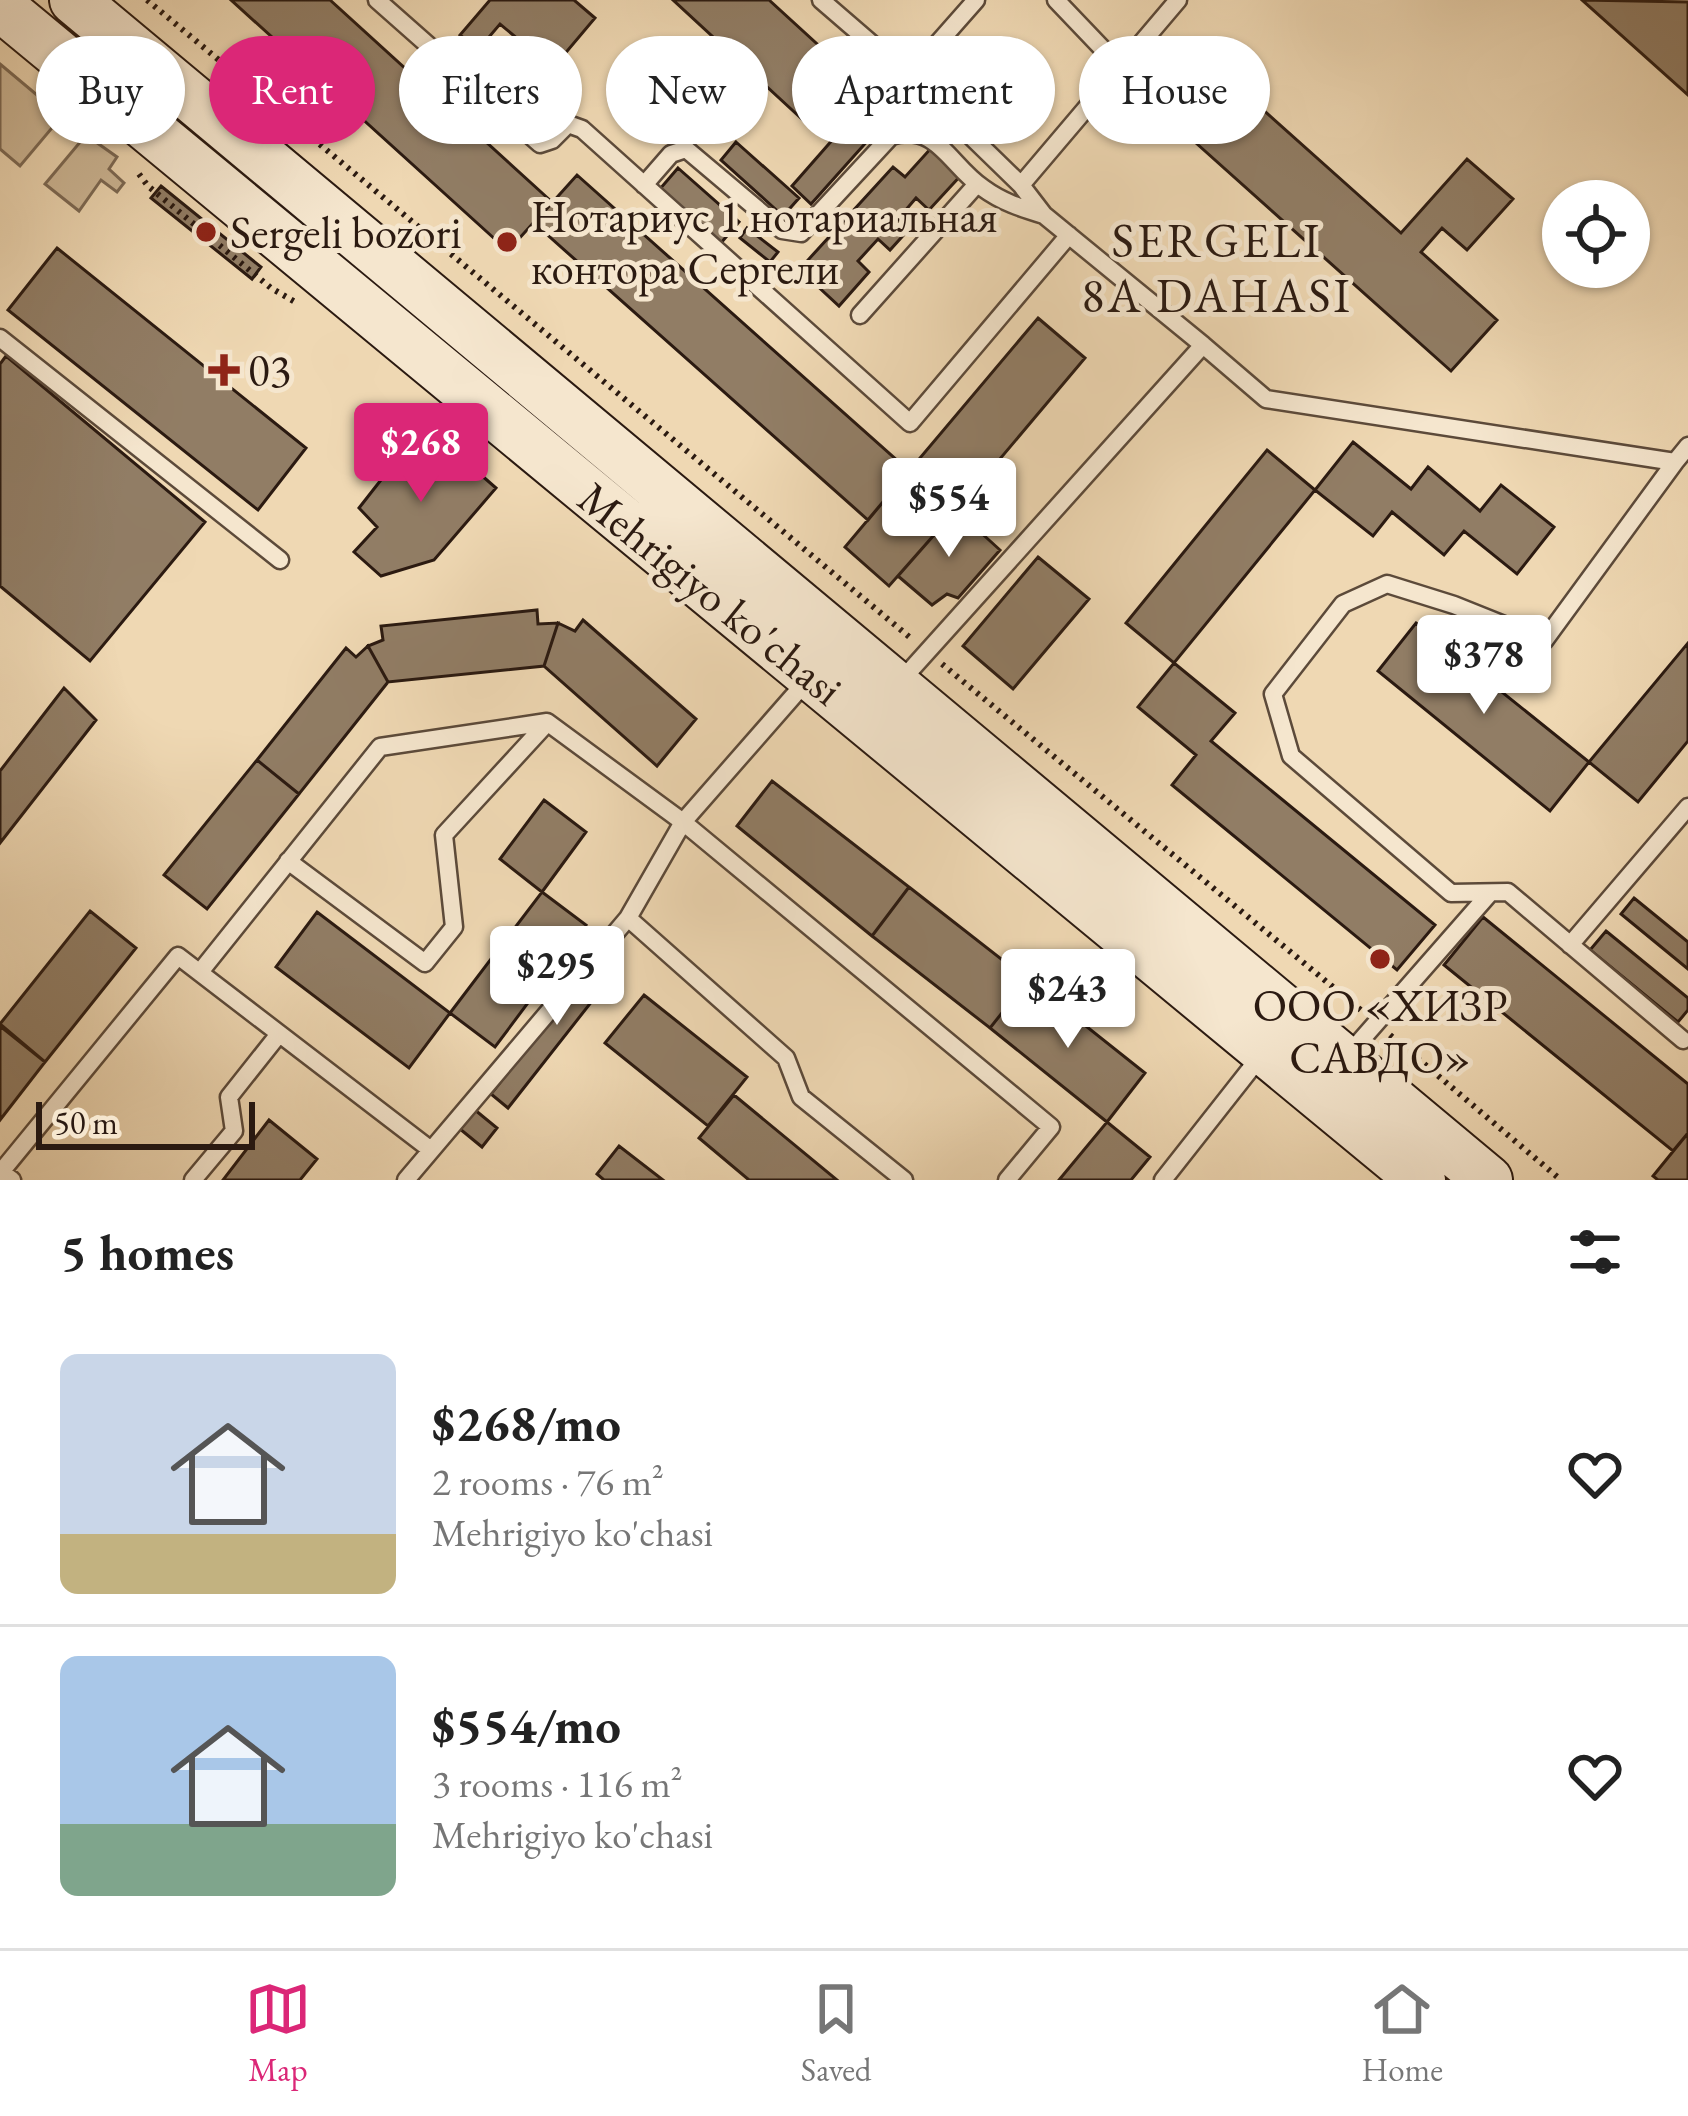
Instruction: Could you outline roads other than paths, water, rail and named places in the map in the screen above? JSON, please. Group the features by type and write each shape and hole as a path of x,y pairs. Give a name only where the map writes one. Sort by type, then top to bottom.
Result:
{"main road":[{"name":"Mehrigiyo ko'chasi","path":"74,0 826,658"},
{"name":"Mehrigiyo ko'chasi","path":"0,6 826,658 896,686 1278,1034 1421,1180"},
{"name":"Mehrigiyo ko'chasi","path":"1278,1034 1344,1060 1488,1180"}],"lane":[{"path":"377,0 533,140 546,144 568,124 575,125 910,423 1069,236"},
{"path":"821,0 863,36"},
{"path":"944,36 976,0"},
{"path":"1056,0 1090,36"},
{"path":"1146,36 1178,0"},
{"path":"1021,185 1079,115"},
{"path":"644,184 671,154 686,148 782,230 801,233 891,136 910,130 926,135 977,184 1007,204 1043,214"},
{"path":"979,144 1043,214 1266,399 1675,462"},
{"path":"860,315 977,184"},
{"path":"0,338 280,560"},
{"path":"896,686 1203,345"},
{"path":"1683,1040 1508,892 1451,892 1291,756 1274,694 1343,604 1387,584 1544,641 1688,446"},
{"path":"406,1180 628,918 683,822 826,658"},
{"path":"288,862 425,963 454,928 444,835 548,722"},
{"path":"200,972 380,747 548,722 683,822 1051,1127 1006,1180"},
{"path":"1570,945 1688,807"},
{"path":"1344,1060 1490,893"},
{"path":"628,918 785,1058 801,1097 904,1180"},
{"path":"12,1180 2,1172 178,956 431,1150"},
{"path":"193,1180 234,1131 229,1096 279,1034"},
{"path":"1163,1180 1278,1034"}],"place":[{"name":"Sergeli bozori","path":"206,232"},
{"name":"Нотариус 1 нотариальная контора Сергели","path":"507,242"},
{"name":"03","path":"224,370"},
{"name":"ООО «ХИЗР САВДО»","path":"1380,959"}],"district":[{"name":"SERGELI 8A DAHASI","path":"1217,268"}]}
